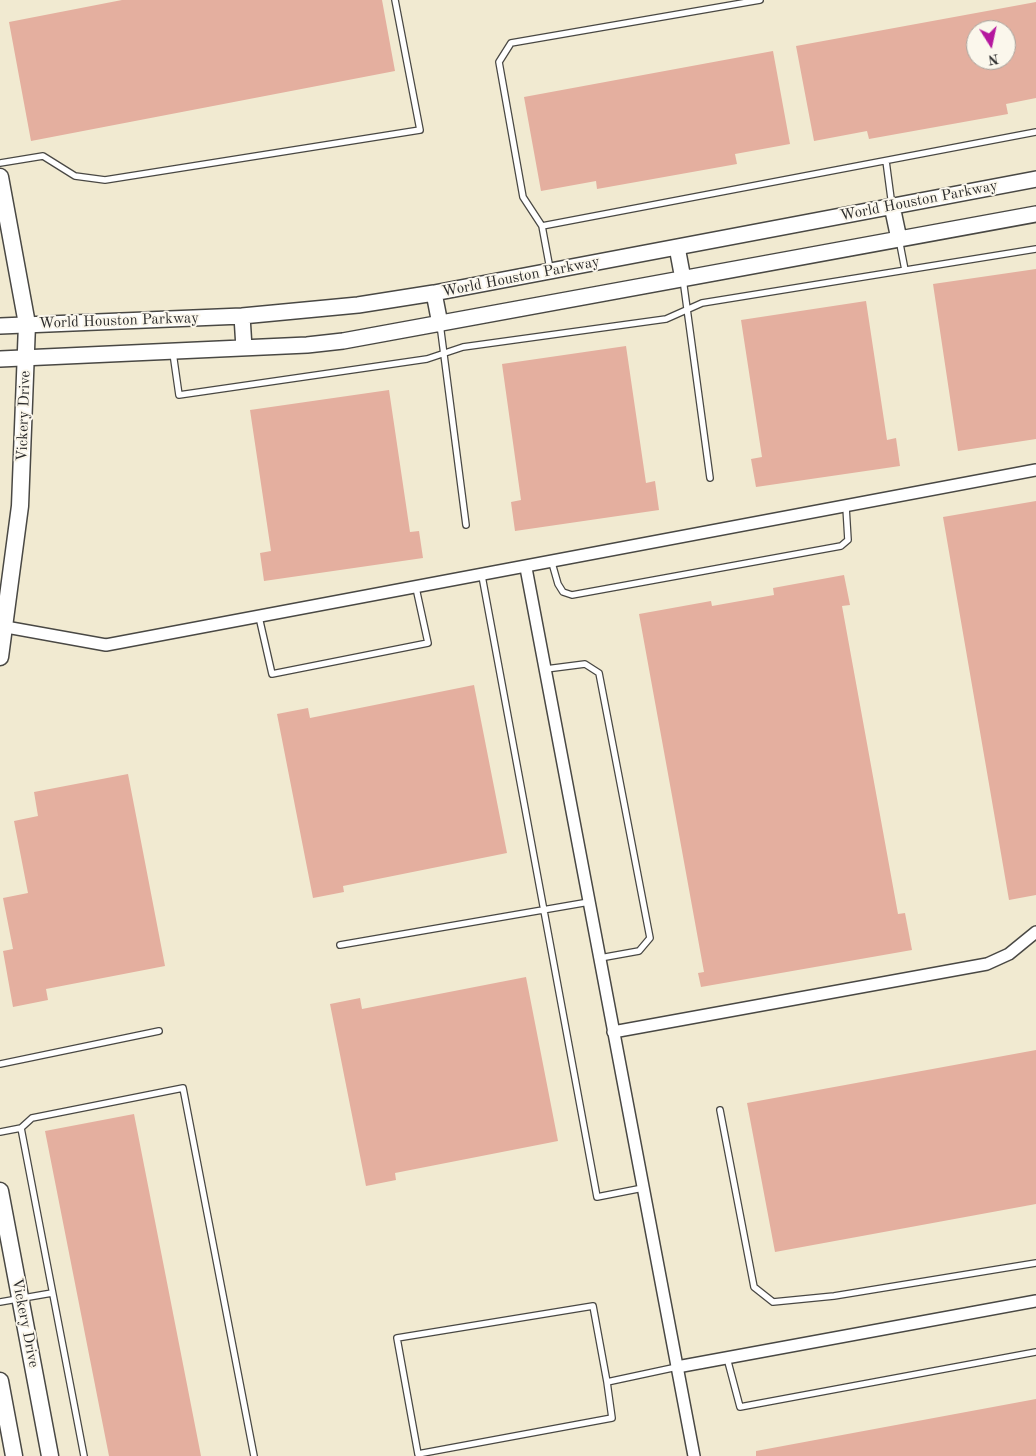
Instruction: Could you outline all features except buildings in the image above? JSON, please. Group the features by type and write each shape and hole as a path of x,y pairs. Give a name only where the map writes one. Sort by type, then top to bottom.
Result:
{"main road":[{"name":"Vickery Drive","path":"0,177 27,324 20,506 2,627 0,657"},
{"name":"Vickery Drive","path":"0,1191 50,1456"},
{"path":"0,1381 14,1456"}],"street":[{"name":"World Houston Parkway","path":"0,326 305,312 434,293 1036,179"},
{"path":"892,206 899,239"},
{"name":"World Houston Parkway","path":"0,358 244,348 343,341 1036,214"},
{"path":"677,247 683,279"},
{"path":"434,293 440,324"},
{"path":"242,316 244,348"},
{"path":"2,627 106,645 526,568 1036,470"},
{"path":"526,568 694,1456"},
{"path":"614,1032 987,964 1009,954 1036,932"},
{"path":"677,1367 1036,1301"}],"lane":[{"path":"0,163 43,156 75,176 105,180 420,130 395,0"},
{"path":"550,271 542,226 523,197 499,62 511,43 760,0"},
{"path":"542,226 1036,132"},
{"path":"886,161 892,206"},
{"path":"899,239 904,270"},
{"path":"172,351 180,396 427,359 463,348 666,319 702,303 1036,249"},
{"path":"683,279 710,478"},
{"path":"440,324 466,524"},
{"path":"552,563 558,584 563,592 572,595 840,546 848,540 846,507"},
{"path":"482,576 597,1197 643,1188"},
{"path":"258,617 272,674 428,643 416,588"},
{"path":"546,669 585,664 599,673 650,938 639,951 600,958"},
{"path":"340,945 589,902"},
{"path":"0,1064 159,1032"},
{"path":"0,1132 20,1128 32,1118 182,1088 254,1456"},
{"path":"720,1110 754,1287 773,1302 834,1296 1036,1263"},
{"path":"20,1128 84,1456"},
{"path":"0,1302 52,1293"},
{"path":"593,1306 607,1382 612,1418 418,1454 397,1338 593,1306"},
{"path":"727,1358 740,1407 1036,1352"},
{"path":"607,1382 677,1367"}]}
